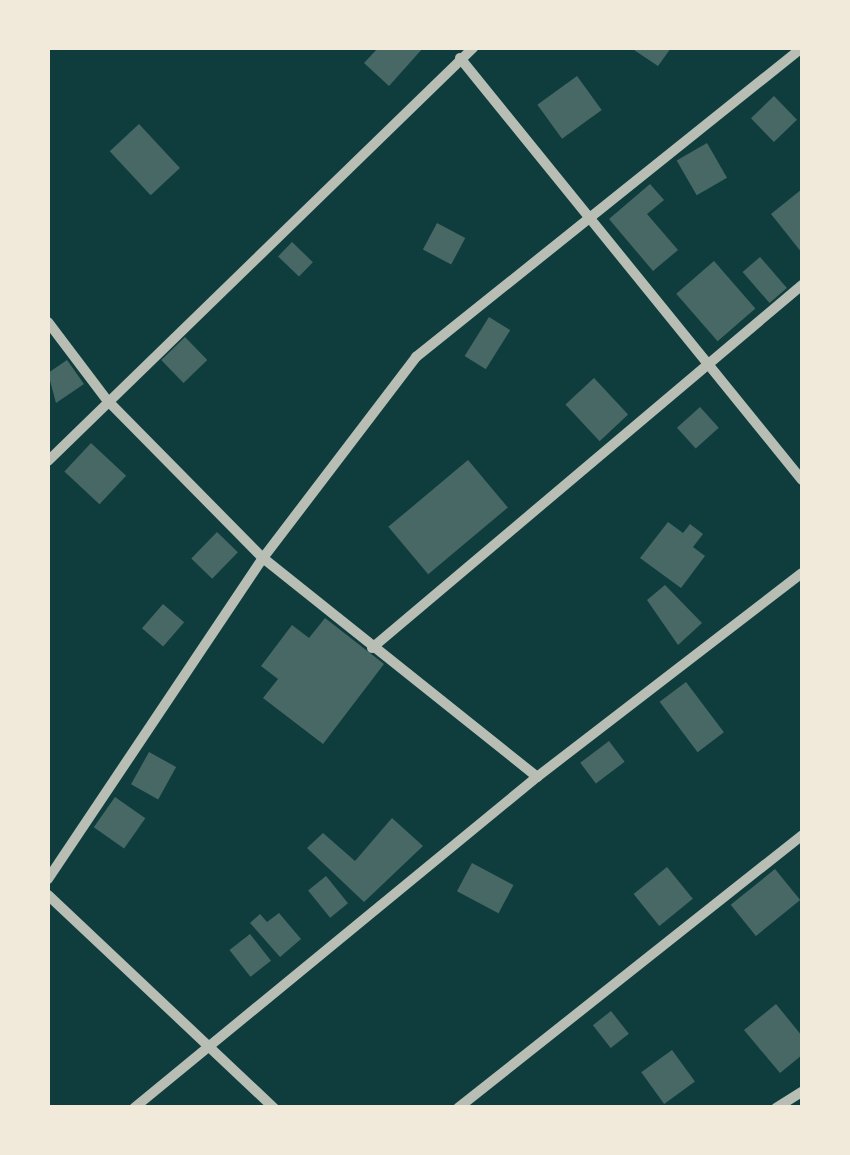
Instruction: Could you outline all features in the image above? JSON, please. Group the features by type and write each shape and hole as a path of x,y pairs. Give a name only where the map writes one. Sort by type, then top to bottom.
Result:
{"street":[{"path":"48,461 473,48"},
{"path":"48,880 263,558 416,357 586,216 724,116 802,48"},
{"path":"460,58 802,480"},
{"path":"372,648 706,362 802,285"},
{"path":"48,322 107,400 263,558 537,778"},
{"path":"134,1108 537,778 802,574"},
{"path":"458,1108 802,836"},
{"path":"48,896 274,1108"},
{"path":"776,1108 802,1092"}],"building":[{"path":"378,48 423,48 389,86 364,63"},
{"path":"631,48 671,48 658,66"},
{"path":"577,76 602,110 562,139 537,105"},
{"path":"774,96 797,120 774,142 751,118"},
{"path":"139,124 180,168 151,195 110,151"},
{"path":"707,143 727,178 697,195 677,160"},
{"path":"650,184 664,200 647,214 678,250 653,271 609,219"},
{"path":"802,189 802,253 771,214"},
{"path":"437,223 465,238 451,265 423,249"},
{"path":"292,242 313,262 299,277 278,256"},
{"path":"760,257 787,288 770,303 743,272"},
{"path":"714,261 755,309 718,341 676,294"},
{"path":"489,317 510,330 486,369 465,356"},
{"path":"185,337 207,360 183,383 161,360"},
{"path":"67,360 84,384 56,403 48,373"},
{"path":"594,378 628,415 600,441 565,405"},
{"path":"700,407 719,428 696,449 677,428"},
{"path":"91,443 126,476 100,504 64,472"},
{"path":"468,460 508,507 428,574 388,527"},
{"path":"668,522 683,533 690,524 703,534 693,547 705,556 681,588 640,558"},
{"path":"217,532 238,552 212,579 191,559"},
{"path":"665,585 702,623 678,645 647,600"},
{"path":"163,604 184,622 163,647 142,628"},
{"path":"325,618 384,664 323,744 263,698 278,679 261,666 292,625 309,638"},
{"path":"686,682 724,732 698,752 660,702"},
{"path":"609,741 625,762 596,783 580,763"},
{"path":"149,752 176,767 158,799 131,784"},
{"path":"115,797 145,818 124,849 94,827"},
{"path":"392,818 423,846 364,902 307,848 323,833 355,861"},
{"path":"472,863 513,885 498,913 457,891"},
{"path":"667,867 693,899 659,926 634,894"},
{"path":"775,869 800,900 756,936 731,905"},
{"path":"326,876 348,903 330,918 308,890"},
{"path":"279,913 301,939 280,957 250,923 260,914 267,922"},
{"path":"250,934 271,961 250,977 230,950"},
{"path":"776,1004 802,1036 802,1055 780,1073 744,1030"},
{"path":"611,1011 629,1034 611,1048 593,1025"},
{"path":"672,1050 695,1082 664,1104 641,1072"}]}
